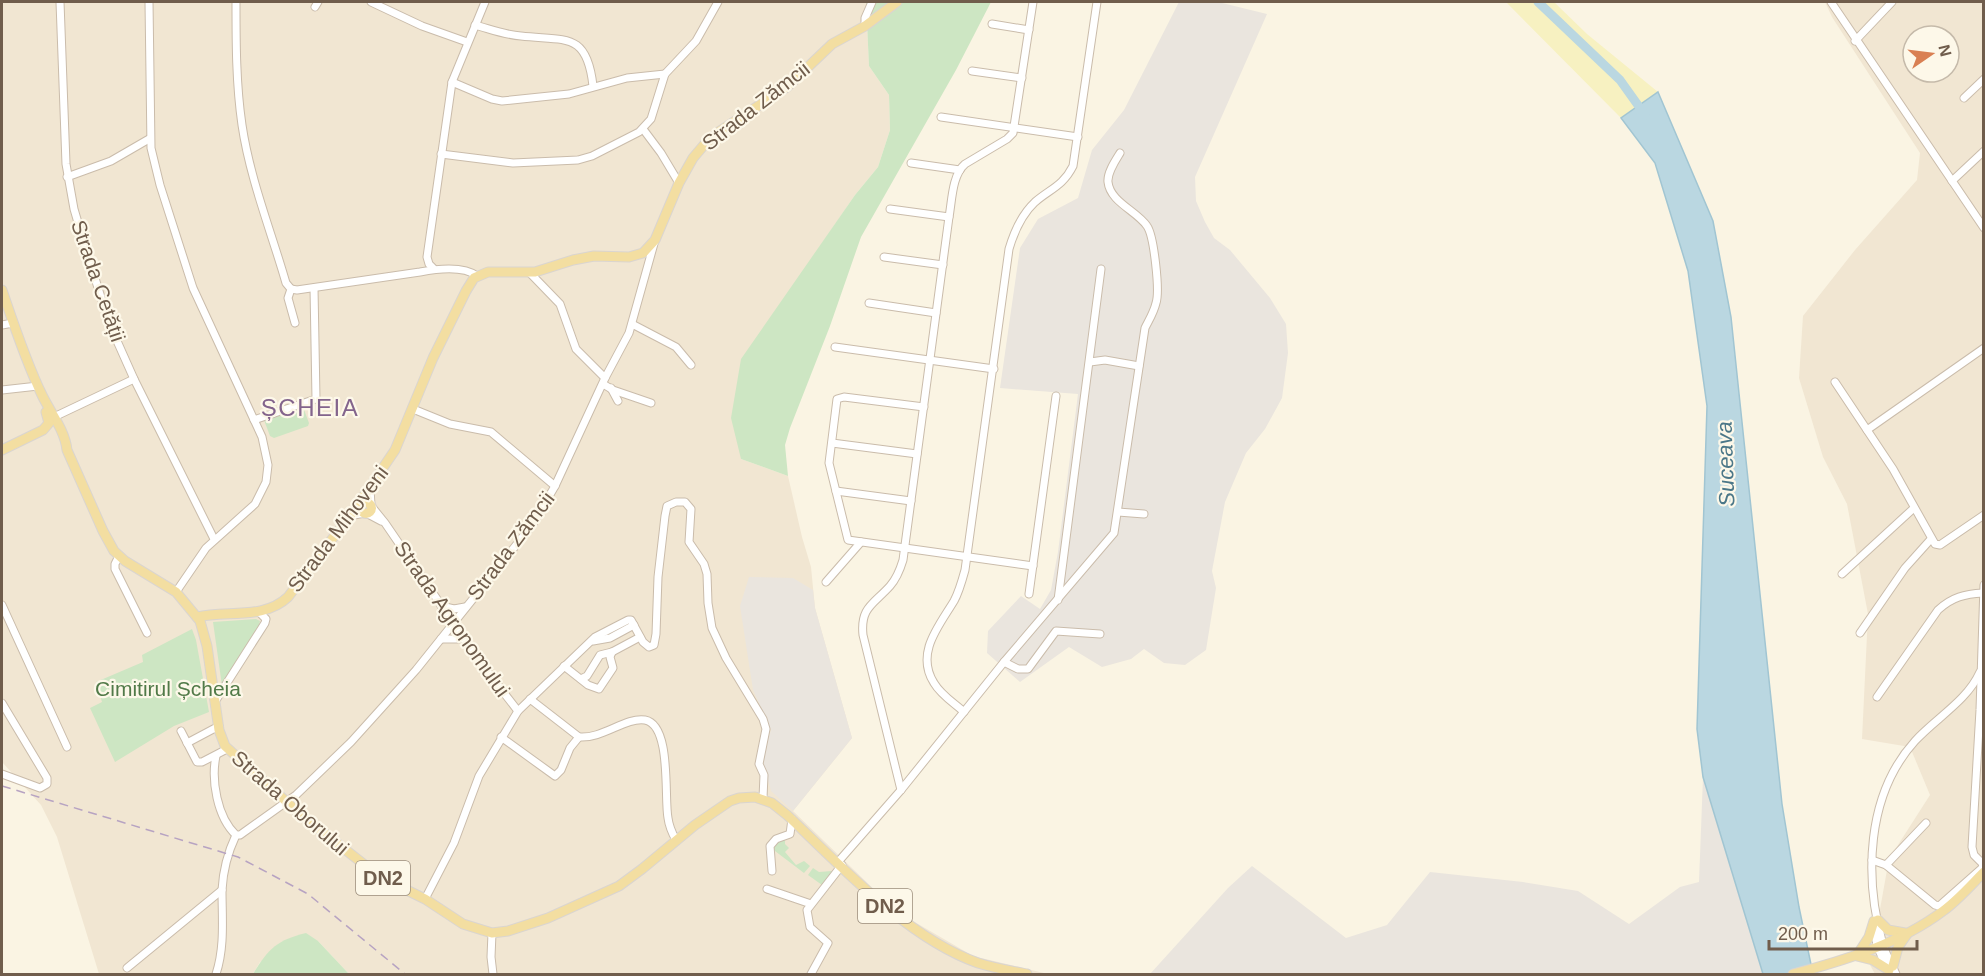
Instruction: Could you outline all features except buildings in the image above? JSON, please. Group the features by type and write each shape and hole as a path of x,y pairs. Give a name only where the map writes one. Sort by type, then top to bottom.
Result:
{"main road":[{"name":"Strada Zămcii","path":"655,240 679,183 698,151 712,138 787,87 832,44 865,26 897,2"},
{"path":"477,276 491,272 530,273 583,258 643,254 655,240"},
{"name":"Strada Mihoveni","path":"197,617 258,611 271,608 288,597 350,516 365,507 370,489 395,450 442,338 469,285 477,276"},
{"path":"2,450 43,430 49,420 43,398 3,297"},
{"path":"43,398 54,417 67,450"},
{"name":"DN2","path":"43,430 53,432 62,447 67,450 103,531 119,556 176,592 197,617"},
{"name":"Strada Oborului","path":"197,617 206,637 221,738 227,749 329,838 380,877 425,899 464,924 492,933"},
{"path":"492,933 508,931 548,918 619,886 676,840 730,801 747,796 763,798"},
{"name":"DN2","path":"763,798 792,819 882,903 910,925 959,955 985,965 1027,975"},
{"path":"1792,975 1857,956 1908,933 1944,910 1983,872"},
{"path":"1857,956 1876,921 1888,930 1908,933"},
{"path":"1857,956 1873,960 1893,971 1898,947 1908,933"}],"street":[{"name":"Strada Cetății","path":"60,2 64,144 67,177 74,209 109,323 134,379 214,539"},
{"path":"149,2 149,139 193,288 254,420 266,453 266,482 255,504 214,539 176,592"},
{"path":"236,2 237,69 242,124 258,194 286,283 291,289"},
{"path":"371,2 422,26 467,42"},
{"path":"387,9 390,2"},
{"path":"433,268 427,257 452,82 485,2"},
{"path":"441,154 513,163 578,160 643,129 651,119 665,74 696,40 718,2"},
{"path":"865,26 864,20 872,2"},
{"path":"901,790 862,627 864,614 900,571 949,217 960,170 970,160 1007,139 1015,128 1033,2"},
{"path":"964,712 933,682 927,661 927,648 931,637 955,599 968,556 1009,249 1019,223 1031,206 1057,188 1070,172 1075,157 1097,2"},
{"path":"1831,2 1983,228"},
{"path":"1856,40 1892,2"},
{"path":"992,24 1029,30"},
{"path":"475,25 516,36 554,38 575,44 584,51 593,87"},
{"path":"972,71 1022,78"},
{"path":"452,82 502,101 569,94 627,78 665,74"},
{"path":"1964,98 1983,79"},
{"path":"941,117 1078,136"},
{"path":"643,129 679,183"},
{"path":"67,177 111,161 149,139"},
{"path":"1952,182 1983,151"},
{"path":"811,975 828,943 810,927 807,912 811,904 840,864 1004,662 1114,533 1119,512 1145,328 1157,301 1153,244 1148,227 1114,196 1108,185 1108,176 1120,153"},
{"path":"911,163 960,170"},
{"path":"890,209 949,217"},
{"name":"Strada Zămcii","path":"236,835 245,832 287,802 359,733 442,638 532,524 555,486 632,324 655,240"},
{"path":"632,256 649,262"},
{"path":"884,257 943,265"},
{"path":"291,289 314,288 433,268 468,271 477,276"},
{"path":"1058,600 1101,269"},
{"path":"530,273 560,304 576,349 610,388 618,401"},
{"path":"254,420 316,399 314,288"},
{"path":"291,289 288,298 295,323"},
{"path":"869,303 936,313"},
{"path":"2,325 13,322"},
{"path":"632,324 676,347 691,365"},
{"path":"835,347 994,369"},
{"path":"1867,430 1983,348"},
{"path":"1090,362 1105,360 1139,366"},
{"path":"54,417 134,379"},
{"path":"1835,382 1893,469 1935,544 1940,545 1983,515"},
{"path":"2,390 38,386"},
{"path":"610,388 651,403"},
{"path":"1029,594 1056,396"},
{"path":"924,407 840,397 836,402 829,464 849,540 1033,566"},
{"path":"413,409 450,424 491,432 555,486"},
{"path":"831,443 917,454"},
{"path":"836,491 911,501"},
{"path":"581,679 587,676 599,657 640,637 649,647 654,645 658,577 666,510 673,503 686,502 692,513 689,542 704,564 707,574 712,628 726,658 761,714 765,725 759,764 764,775 763,798"},
{"name":"Strada Agronomului","path":"365,507 387,527 464,639 518,711"},
{"path":"1842,574 1914,508"},
{"path":"1119,512 1144,514"},
{"path":"1860,633 1905,568 1931,539"},
{"path":"826,582 861,542"},
{"path":"119,556 115,569 147,633"},
{"path":"1872,860 1886,865 1939,906 1982,868 1983,864 1974,855 1972,847 1982,669 1983,585"},
{"path":"1877,697 1938,610 1951,599 1983,593"},
{"path":"2,605 66,747"},
{"path":"464,639 442,638 443,609 465,607"},
{"path":"216,700 265,623 265,618 258,611"},
{"name":"Strada Agronomului","path":"425,899 454,843 479,776 518,711 593,640 610,638 632,622 640,637"},
{"path":"1004,662 1018,669 1028,669 1056,631 1100,634"},
{"path":"564,666 597,689 613,668 610,657 612,652"},
{"path":"1893,971 1880,945 1874,902 1872,860 1878,812 1903,755 1969,690 1982,669"},
{"name":"Strada Agronomului","path":"530,699 579,737"},
{"path":"2,703 46,778 47,784 40,788 2,774"},
{"path":"501,737 555,776 559,774 566,756 579,737 600,735 638,720 648,721 653,724 660,736 666,765 667,816 676,840"},
{"path":"187,743 219,726"},
{"path":"181,731 197,762 216,756 227,749"},
{"path":"216,756 215,780 220,807 227,824 236,835 226,864 222,890 222,944 216,975"},
{"path":"772,871 770,846 776,838 790,834 792,819"},
{"path":"1886,865 1926,823"},
{"path":"127,968 222,890"},
{"path":"767,890 811,904"},
{"path":"492,933 490,957 493,975"}],"shaded area":[{"path":"2,2 866,2 869,66 889,95 890,130 878,167 855,195 808,264 741,459 788,476 811,567 815,608 852,738 793,811 884,899 913,921 973,956 1048,974 349,974 318,941 260,962 253,974 99,974 57,837 41,805 2,762"},
{"path":"1179,2 1218,2 1267,14 1195,177 1196,201 1214,238 1230,250 1270,298 1286,324 1288,353 1282,398 1265,429 1246,453 1225,502 1212,571 1216,588 1206,650 1185,665 1164,663 1144,649 1131,659 1102,667 1069,647 1020,682 987,653 988,631 1021,596 1040,609 1051,590 1078,394 1000,388 1020,248 1038,219 1078,198 1092,150 1124,110"},
{"path":"1825,2 1983,2 1983,974 1875,974 1870,965 1889,859 1930,795 1910,747 1862,739 1868,614 1847,504 1823,457 1799,378 1803,316 1855,250 1917,180 1920,153 1832,17"},
{"path":"749,577 793,578 813,590 815,608 852,738 793,811 771,791 762,759 771,730 753,690 740,606"},
{"path":"1703,777 1763,974 1150,974 1228,888 1252,866 1346,938 1387,925 1430,872 1523,882 1578,891 1629,924 1680,887 1699,882"}],"green space":[{"path":"866,2 991,2 956,70 861,237 830,326 790,428 785,445 788,476 741,459 731,418 741,359 855,195 878,167 890,130 889,95 869,66"},
{"path":"303,407 308,426 274,438 270,436 264,420"},
{"path":"256,619 260,621 259,625 222,686 213,622"},
{"name":"Cimitirul Șcheia","path":"192,629 209,712 174,726 115,762 90,708 102,702 96,682 143,662 142,655"},
{"path":"785,837 785,844 789,848 785,852 796,865 804,861 810,866 804,873 771,848"},
{"path":"813,868 819,872 832,871 822,885 808,875"},
{"path":"306,933 318,941 349,974 253,974 269,952 280,942"}],"sand":[{"path":"1506,2 1554,2 1587,34 1658,92 1621,118"}],"water":[{"path":"1658,92 1713,221 1731,317 1782,804 1813,974 1763,974 1703,777 1697,729 1707,406 1688,271 1655,163 1621,118"}],"waterway":[{"name":"Suceava","path":"1538,2 1620,80 1645,115"}],"railway":[{"path":"2,786 238,857 308,894 405,974"}],"district":[{"name":"ȘCHEIA","path":"310,408"}]}
